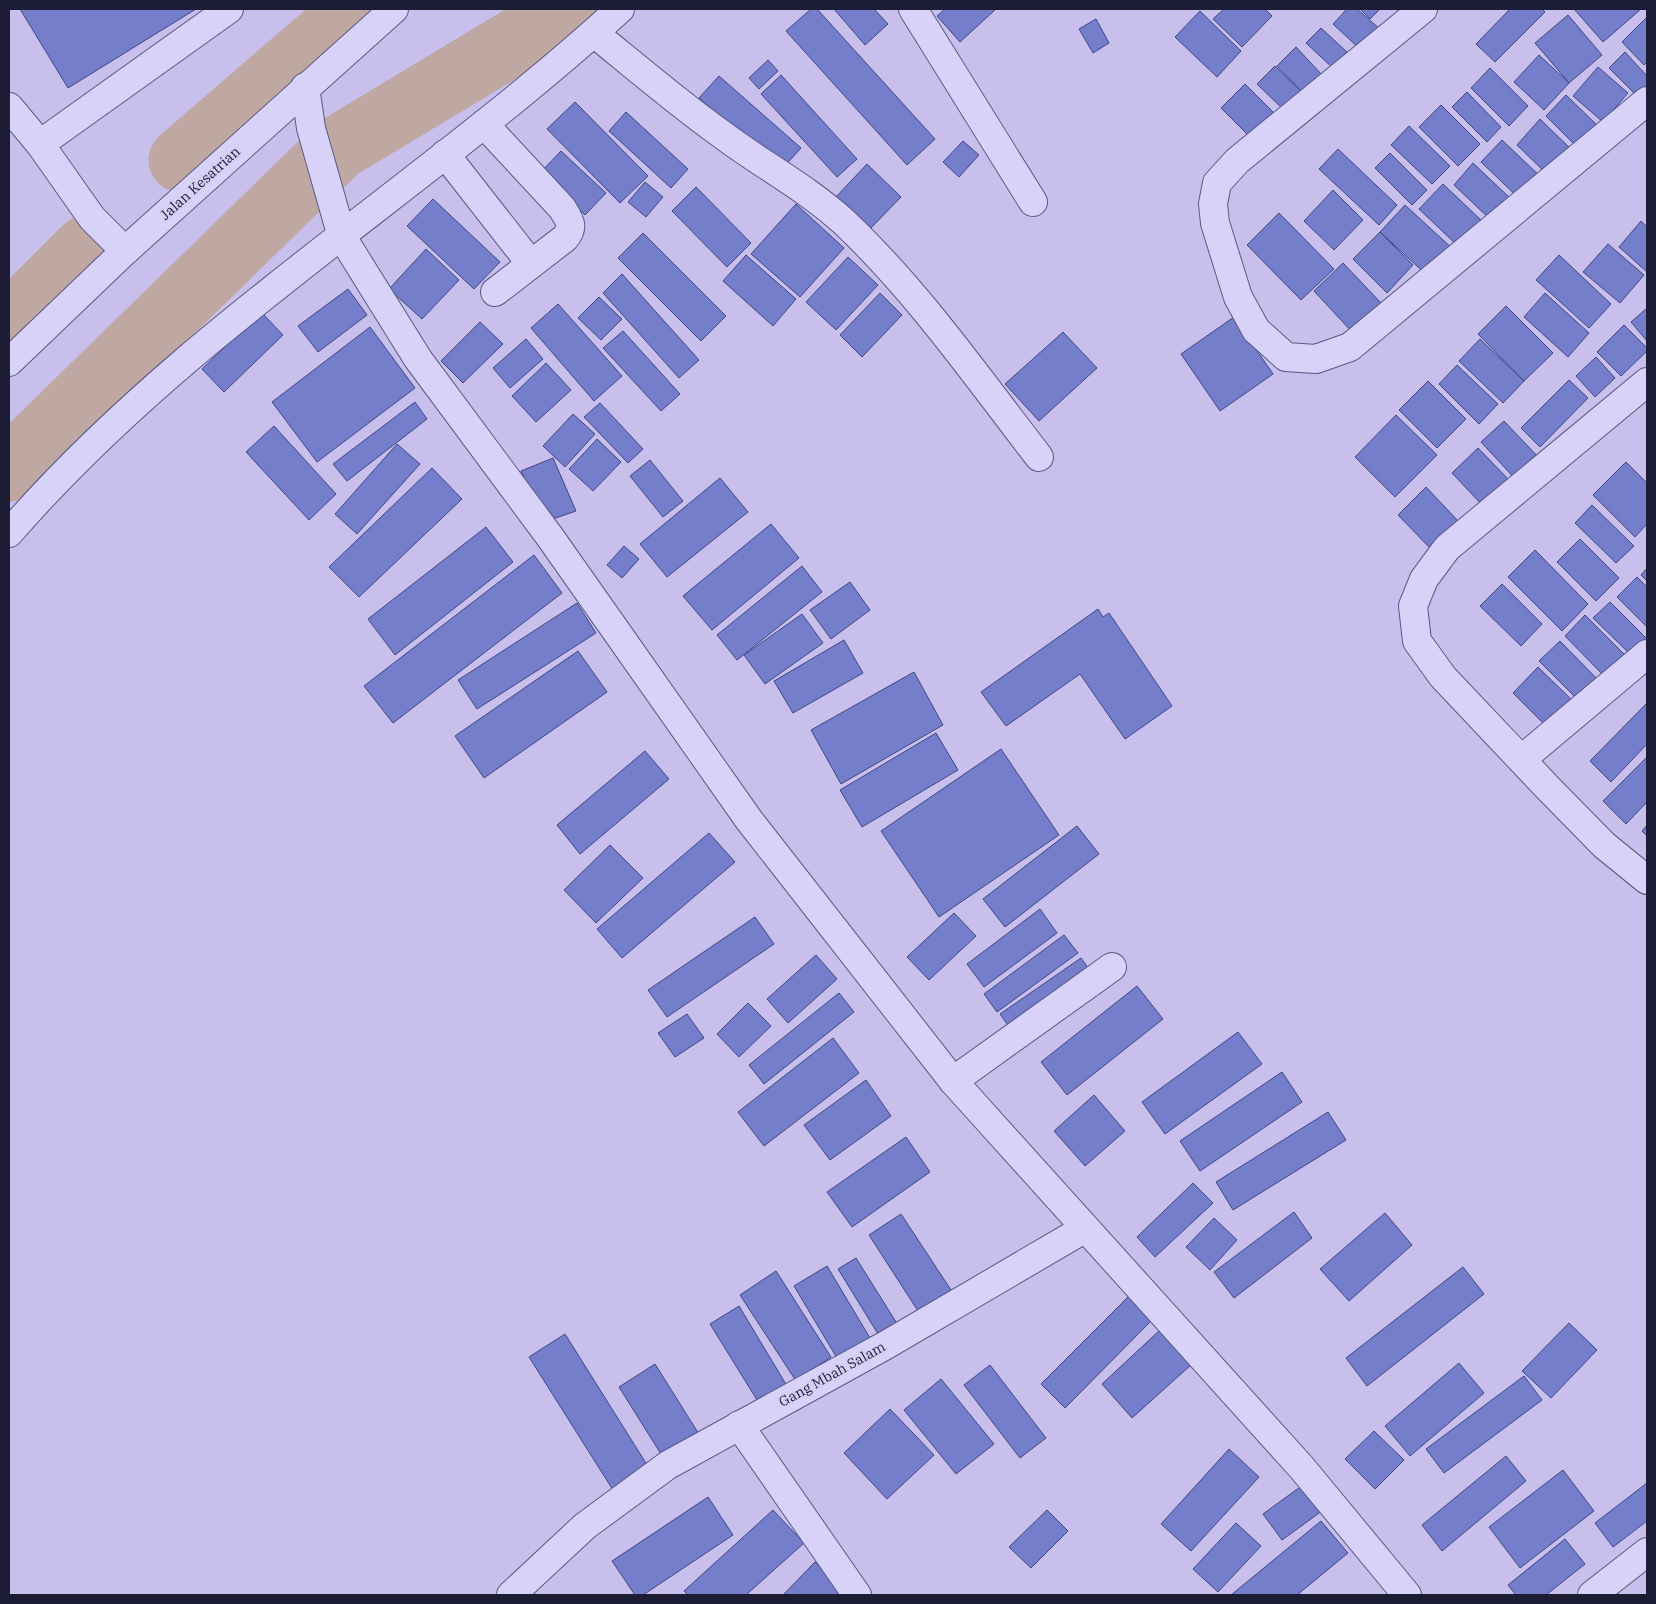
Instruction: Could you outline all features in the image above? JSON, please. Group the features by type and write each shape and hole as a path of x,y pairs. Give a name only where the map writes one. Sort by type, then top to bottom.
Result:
{"street":[{"path":"40,144 228,9"},
{"name":"Jalan Kesatrian","path":"9,362 109,235 305,87 394,9"},
{"path":"9,532 80,457 163,379 268,292 338,227 445,154 484,124 594,33 620,9"},
{"path":"913,9 1034,202"},
{"path":"1423,9 1236,160 1217,182 1213,204 1215,223 1238,297 1256,330 1286,357 1316,359 1350,347 1647,101"},
{"path":"594,33 724,136 784,176 842,220 881,259 912,296 1039,457"},
{"path":"305,87 311,128 338,227 418,359 550,537 749,820 953,1081 1084,1229 1302,1468 1406,1595"},
{"path":"9,107 40,144 109,235"},
{"path":"484,124 562,208 571,223 571,231 565,238 495,292"},
{"path":"445,154 530,264"},
{"path":"1647,382 1447,548 1424,579 1413,606 1417,641 1443,678 1604,845 1647,880"},
{"path":"1522,759 1647,654"},
{"path":"953,1081 1112,967"},
{"name":"Gang Mbah Salam","path":"511,1595 585,1526 668,1464 886,1345 1084,1229"},
{"path":"739,1425 857,1595"},
{"path":"1592,1595 1647,1552"}],"building":[{"path":"20,9 196,9 68,88"},
{"path":"811,9 817,9 935,139 907,165 786,31"},
{"path":"834,9 874,9 888,24 865,45"},
{"path":"945,9 996,9 960,42 937,16"},
{"path":"1224,9 1265,9 1272,16 1242,47 1213,19"},
{"path":"1347,9 1357,9 1381,30 1362,51 1333,24"},
{"path":"1360,9 1380,9 1370,19"},
{"path":"1510,9 1542,9 1545,12 1495,62 1476,44"},
{"path":"1574,9 1641,9 1603,42"},
{"path":"1200,11 1241,51 1217,77 1175,37"},
{"path":"1568,15 1602,55 1569,83 1535,43"},
{"path":"1647,17 1647,62 1644,65 1622,42"},
{"path":"1096,19 1109,43 1093,53 1079,29"},
{"path":"1321,28 1348,53 1334,69 1306,43"},
{"path":"1296,47 1323,76 1303,93 1277,66"},
{"path":"1625,52 1647,76 1647,98 1643,102 1609,68"},
{"path":"1539,55 1569,83 1544,110 1514,82"},
{"path":"768,60 778,71 759,89 749,78"},
{"path":"1275,66 1304,94 1286,112 1257,84"},
{"path":"1598,67 1628,93 1603,122 1573,96"},
{"path":"1490,68 1528,106 1509,126 1471,88"},
{"path":"781,75 857,159 837,177 761,94"},
{"path":"719,76 801,148 781,170 699,98"},
{"path":"1245,84 1277,116 1253,140 1221,108"},
{"path":"1467,92 1501,127 1487,142 1452,107"},
{"path":"1566,95 1599,127 1578,148 1546,116"},
{"path":"575,102 648,176 620,203 547,129"},
{"path":"1441,105 1480,144 1458,166 1419,127"},
{"path":"626,112 688,169 671,188 609,131"},
{"path":"1540,119 1575,153 1551,178 1517,145"},
{"path":"1409,126 1450,166 1432,184 1391,145"},
{"path":"1502,140 1544,180 1523,202 1481,162"},
{"path":"963,141 979,155 959,177 943,162"},
{"path":"1338,149 1397,205 1379,225 1319,169"},
{"path":"561,151 606,193 585,215 541,172"},
{"path":"1390,153 1427,190 1412,205 1375,168"},
{"path":"1473,163 1511,199 1492,221 1454,185"},
{"path":"867,164 901,197 868,231 835,198"},
{"path":"645,182 663,197 646,217 628,202"},
{"path":"1443,184 1483,222 1459,247 1419,209"},
{"path":"696,187 751,243 727,267 672,211"},
{"path":"1333,190 1363,220 1334,250 1304,221"},
{"path":"433,199 500,262 474,289 407,226"},
{"path":"796,204 844,248 800,297 751,254"},
{"path":"1405,205 1455,251 1430,278 1380,232"},
{"path":"1279,213 1334,269 1301,300 1247,245"},
{"path":"1641,221 1647,227 1647,272 1619,247"},
{"path":"1380,232 1413,265 1387,293 1353,259"},
{"path":"643,233 726,316 701,341 618,258"},
{"path":"1608,244 1644,275 1620,303 1583,272"},
{"path":"426,249 459,280 422,319 389,289"},
{"path":"746,255 796,299 773,326 723,281"},
{"path":"1559,255 1611,304 1589,328 1536,280"},
{"path":"848,257 878,285 836,330 806,302"},
{"path":"1343,263 1384,306 1354,334 1314,291"},
{"path":"622,274 699,360 679,378 603,293"},
{"path":"348,289 367,315 318,352 298,326"},
{"path":"880,293 902,315 862,357 840,335"},
{"path":"1545,293 1589,333 1568,357 1524,317"},
{"path":"599,297 622,319 601,340 578,318"},
{"path":"558,304 622,376 594,401 531,328"},
{"path":"1506,306 1553,353 1524,381 1478,334"},
{"path":"1647,308 1647,341 1631,322"},
{"path":"261,312 283,335 224,392 202,369"},
{"path":"1234,317 1273,374 1220,411 1181,354"},
{"path":"480,322 503,344 463,383 441,361"},
{"path":"1624,325 1647,348 1647,351 1621,376 1597,352"},
{"path":"370,327 415,388 317,462 272,402"},
{"path":"623,331 680,394 661,411 603,348"},
{"path":"1063,332 1097,368 1039,421 1005,384"},
{"path":"526,339 543,359 510,388 493,368"},
{"path":"1480,339 1524,381 1503,403 1459,361"},
{"path":"1596,357 1615,378 1595,397 1576,376"},
{"path":"546,363 571,390 536,422 512,396"},
{"path":"1457,365 1498,404 1479,424 1439,384"},
{"path":"1569,380 1588,398 1540,447 1521,428"},
{"path":"1428,381 1466,419 1437,448 1399,410"},
{"path":"415,402 427,419 347,481 333,464"},
{"path":"600,403 643,449 628,463 584,417"},
{"path":"573,414 595,434 565,467 543,446"},
{"path":"1396,415 1437,455 1395,497 1355,457"},
{"path":"1504,421 1542,461 1519,483 1481,442"},
{"path":"274,426 336,494 309,520 246,452"},
{"path":"597,439 621,462 593,491 569,469"},
{"path":"397,444 420,464 357,534 335,514"},
{"path":"1478,448 1511,482 1484,507 1452,473"},
{"path":"553,458 576,511 544,522 521,471"},
{"path":"650,460 683,501 663,517 630,476"},
{"path":"1626,462 1647,483 1647,524 1635,537 1593,495"},
{"path":"432,468 462,499 359,597 329,567"},
{"path":"720,478 748,512 667,577 640,544"},
{"path":"1426,487 1459,522 1431,549 1398,515"},
{"path":"1592,505 1634,546 1616,563 1575,523"},
{"path":"771,524 799,558 712,630 683,596"},
{"path":"486,527 513,562 395,655 368,619"},
{"path":"1580,539 1619,578 1596,601 1557,562"},
{"path":"624,546 639,559 622,578 607,565"},
{"path":"1535,550 1588,604 1562,631 1508,577"},
{"path":"534,555 562,593 393,723 364,686"},
{"path":"802,566 822,592 737,660 717,635"},
{"path":"1647,568 1647,581 1641,575"},
{"path":"1637,577 1647,587 1647,627 1617,597"},
{"path":"850,582 870,610 831,639 810,610"},
{"path":"1502,584 1542,624 1521,646 1480,606"},
{"path":"1610,602 1647,639 1632,656 1593,618"},
{"path":"577,603 596,633 477,709 458,680"},
{"path":"1098,609 1103,617 1109,613 1172,706 1125,739 1080,674 1006,726 981,692"},
{"path":"802,614 823,643 765,684 744,655"},
{"path":"1585,615 1630,660 1609,681 1565,636"},
{"path":"844,640 863,673 793,713 774,681"},
{"path":"1560,641 1603,685 1583,705 1539,661"},
{"path":"578,651 607,692 484,778 455,736"},
{"path":"1538,667 1574,702 1548,728 1513,693"},
{"path":"914,672 943,725 841,784 811,730"},
{"path":"1647,703 1647,744 1611,782 1590,761"},
{"path":"936,733 958,770 862,827 840,790"},
{"path":"1001,749 1059,835 939,917 881,831"},
{"path":"645,751 669,779 580,854 557,825"},
{"path":"1647,757 1647,802 1626,824 1603,801"},
{"path":"1647,825 1647,836 1642,831"},
{"path":"1077,826 1099,854 1005,927 983,899"},
{"path":"709,833 735,862 622,958 597,929"},
{"path":"610,845 643,878 596,923 564,890"},
{"path":"1040,909 1057,933 984,987 967,964"},
{"path":"954,913 976,936 929,980 907,957"},
{"path":"755,917 774,944 667,1017 648,990"},
{"path":"1064,935 1078,953 997,1012 984,994"},
{"path":"816,955 837,979 788,1023 767,999"},
{"path":"1081,958 1096,979 1015,1035 1000,1014"},
{"path":"1137,986 1163,1019 1067,1095 1041,1062"},
{"path":"839,993 854,1012 764,1084 749,1065"},
{"path":"748,1003 771,1026 739,1057 717,1034"},
{"path":"687,1014 704,1038 675,1057 658,1033"},
{"path":"1238,1032 1262,1064 1165,1134 1142,1102"},
{"path":"833,1038 859,1073 764,1146 738,1112"},
{"path":"1282,1072 1302,1102 1200,1171 1180,1141"},
{"path":"866,1080 891,1116 830,1160 804,1125"},
{"path":"1094,1095 1125,1131 1085,1166 1054,1131"},
{"path":"1328,1112 1346,1140 1233,1210 1216,1182"},
{"path":"906,1137 930,1172 852,1227 827,1192"},
{"path":"1193,1183 1213,1203 1155,1257 1137,1237"},
{"path":"1294,1212 1312,1238 1234,1298 1214,1272"},
{"path":"1385,1213 1412,1245 1349,1301 1320,1269"},
{"path":"901,1214 951,1290 918,1311 869,1235"},
{"path":"1214,1218 1237,1240 1210,1270 1186,1247"},
{"path":"856,1258 901,1330 883,1342 838,1269"},
{"path":"827,1266 870,1338 837,1358 794,1286"},
{"path":"1463,1267 1484,1294 1367,1386 1346,1358"},
{"path":"776,1271 831,1357 796,1381 740,1295"},
{"path":"1132,1293 1155,1317 1065,1408 1041,1384"},
{"path":"739,1306 790,1391 762,1408 710,1324"},
{"path":"1569,1323 1597,1350 1551,1398 1522,1371"},
{"path":"1160,1330 1192,1364 1132,1418 1102,1384"},
{"path":"565,1334 649,1468 613,1490 529,1357"},
{"path":"1459,1363 1484,1393 1410,1456 1385,1426"},
{"path":"655,1364 702,1439 666,1462 619,1387"},
{"path":"990,1365 1046,1438 1020,1458 964,1385"},
{"path":"1524,1376 1542,1400 1444,1473 1426,1449"},
{"path":"941,1379 994,1444 956,1474 904,1410"},
{"path":"890,1409 934,1455 887,1499 844,1453"},
{"path":"1374,1431 1404,1460 1375,1489 1345,1459"},
{"path":"1229,1449 1259,1477 1191,1551 1161,1524"},
{"path":"1506,1456 1526,1481 1442,1551 1422,1525"},
{"path":"1563,1470 1594,1511 1520,1568 1489,1527"},
{"path":"1307,1482 1326,1508 1282,1540 1263,1514"},
{"path":"1647,1483 1647,1521 1613,1547 1595,1523"},
{"path":"708,1497 733,1535 643,1595 635,1595 612,1561"},
{"path":"773,1510 804,1543 746,1595 688,1595 684,1591"},
{"path":"1047,1510 1068,1531 1031,1568 1009,1547"},
{"path":"1321,1521 1348,1553 1297,1595 1231,1595"},
{"path":"1236,1523 1261,1546 1218,1592 1193,1569"},
{"path":"1565,1539 1585,1564 1546,1595 1516,1595 1508,1585"},
{"path":"815,1562 849,1595 783,1595"}],"waterway":[{"path":"181,160 356,9"},
{"path":"9,469 338,148 569,9"},
{"path":"9,325 86,248"}]}
